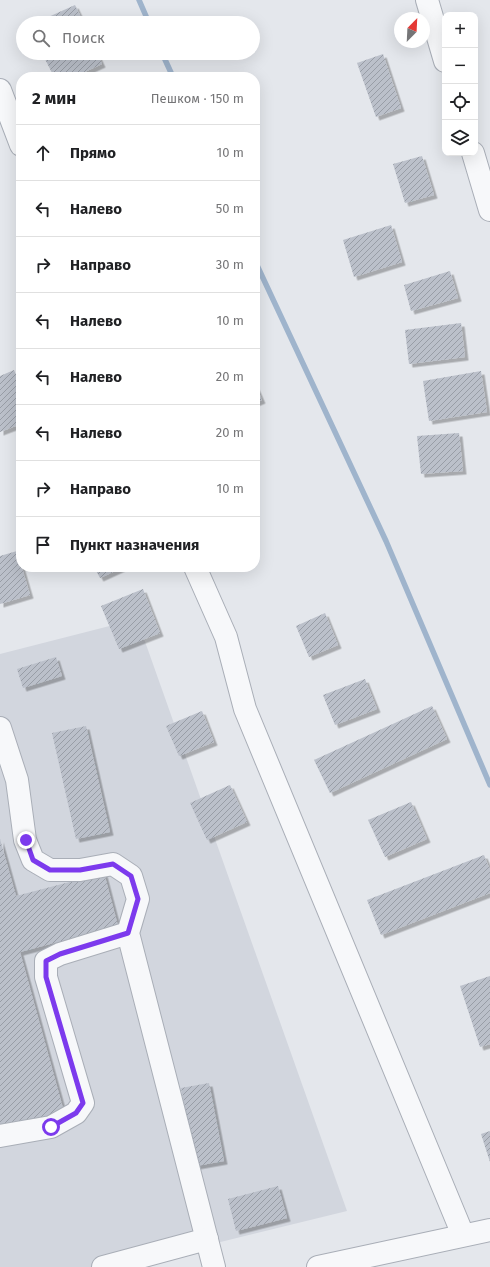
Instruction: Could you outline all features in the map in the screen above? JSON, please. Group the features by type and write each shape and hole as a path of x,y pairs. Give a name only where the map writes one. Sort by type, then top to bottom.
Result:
{"street":[{"path":"426,0 442,51"},
{"path":"0,90 16,132"},
{"path":"474,156 490,210"},
{"path":"197,572 226,637 245,709 463,1235"},
{"path":"0,728 17,780 26,840 33,860 50,870 80,870 113,864 131,876 138,899 128,933 214,1267"},
{"path":"0,1136 51,1127 76,1113 83,1103 46,977 46,961 60,954 128,933"},
{"path":"319,1267 490,1230"},
{"path":"103,1267 207,1238"}],"shaded area":[{"path":"137,619 347,1211 119,1267 0,1267 0,654"}],"building":[{"path":"75,5 80,16 51,16"},
{"path":"383,54 401,108 376,117 357,63"},
{"path":"46,60 100,60 102,64 85,72 52,72"},
{"path":"422,156 434,195 405,203 393,164"},
{"path":"391,225 402,262 354,277 343,240"},
{"path":"450,271 458,298 411,311 404,285"},
{"path":"461,323 465,357 409,364 405,330"},
{"path":"14,370 16,375 16,426 0,432 0,376"},
{"path":"481,371 487,412 429,421 423,381"},
{"path":"459,433 463,471 421,474 417,436"},
{"path":"16,551 16,572 23,572 30,595 0,604 0,556"},
{"path":"97,572 113,572 100,578"},
{"path":"143,589 160,633 119,649 101,606"},
{"path":"325,613 338,645 309,657 296,626"},
{"path":"56,657 62,676 23,688 17,669"},
{"path":"365,679 377,709 335,725 323,695"},
{"path":"432,706 447,739 330,793 314,760"},
{"path":"202,711 214,742 179,756 166,726"},
{"path":"86,726 110,832 76,839 52,733"},
{"path":"230,785 247,822 207,840 190,803"},
{"path":"411,802 427,839 385,857 368,820"},
{"path":"0,839 16,896 104,873 118,926 20,952 64,1112 0,1129"},
{"path":"484,855 490,870 490,893 381,935 367,900"},
{"path":"490,976 490,1044 480,1047 460,986"},
{"path":"209,1083 224,1161 196,1166 181,1088"},
{"path":"490,1131 490,1162 481,1134"},
{"path":"278,1186 287,1218 236,1231 228,1199"}],"waterway":[{"path":"139,0 146,16"},
{"path":"165,60 171,72"},
{"path":"260,272 386,541 490,785"}],"route":[{"path":"26,840 33,860 50,870 80,870 113,864 131,876 138,899 128,933 60,954 46,961 46,977 83,1103 76,1113 51,1127"}]}
